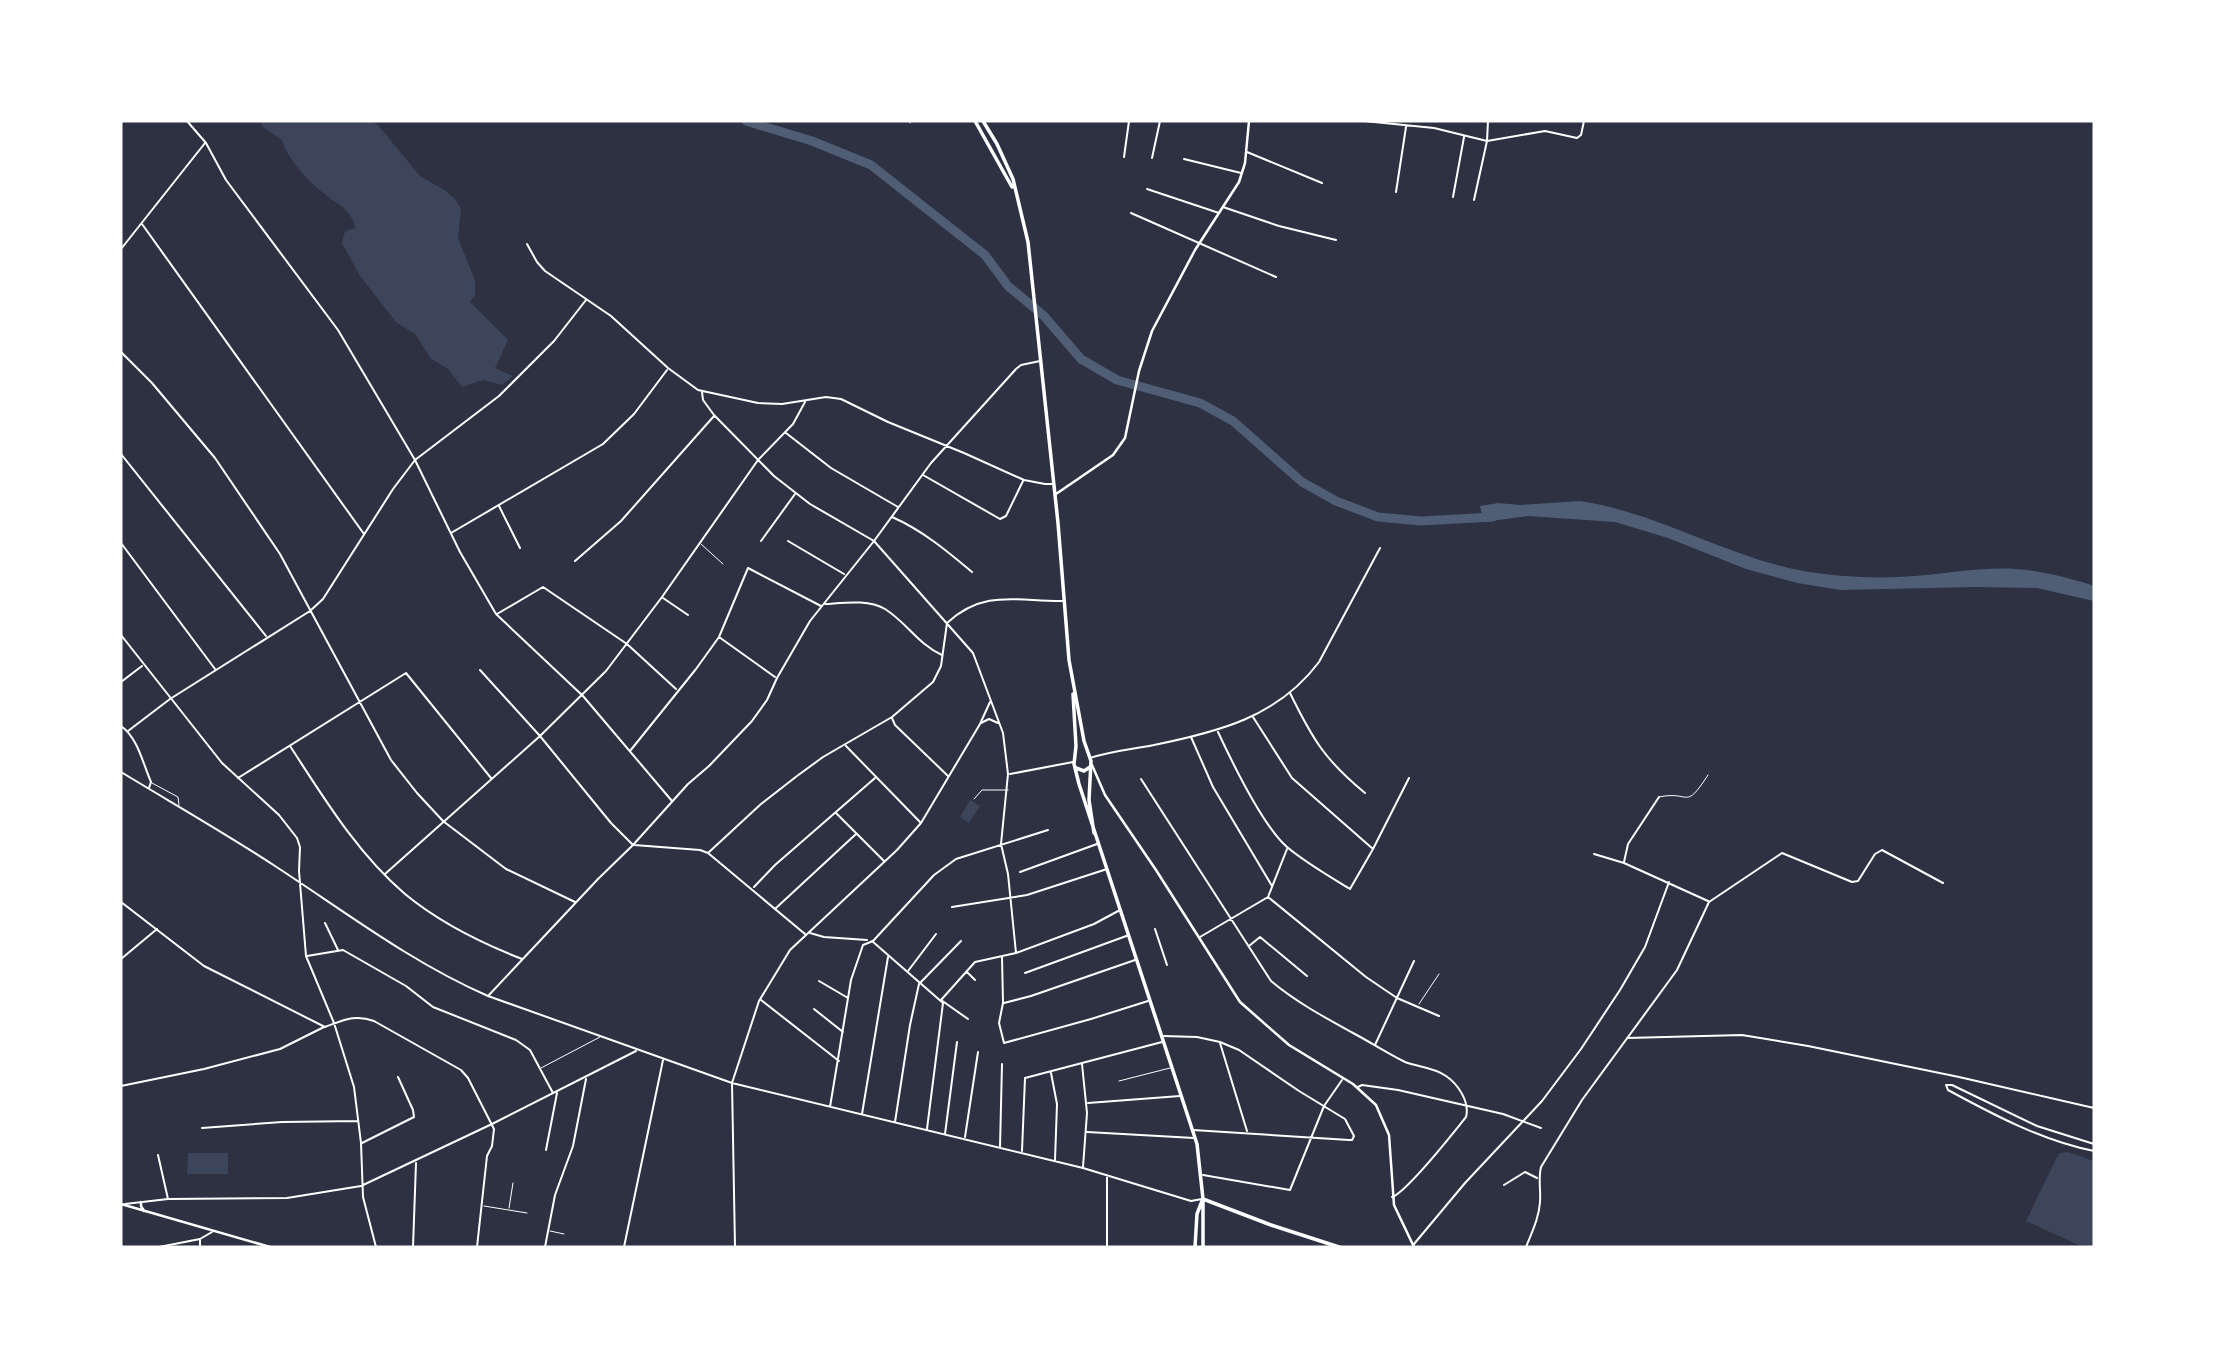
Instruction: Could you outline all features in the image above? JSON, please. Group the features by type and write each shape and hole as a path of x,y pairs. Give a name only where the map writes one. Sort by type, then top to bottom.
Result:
{"main road":[{"path":"975,121 1015,192"},
{"path":"983,121 1013,179 1027,236 1056,494 1074,692 1075,762 1094,833 1196,1138 1202,1175 1203,1247"},
{"path":"1074,692 1089,760 1094,833"},
{"path":"1075,762 1082,754 1089,760"},
{"path":"1075,762 1082,771 1089,760"},
{"path":"1195,1247 1197,1214 1203,1199"},
{"path":"1203,1199 1339,1247"}],"street":[{"path":"187,121 206,143 226,180 338,330 415,460 450,533 496,614 583,696 672,802"},
{"path":"1124,158 1129,121"},
{"path":"1152,158 1160,121"},
{"path":"1056,494 1113,455 1119,447 1129,424 1139,371 1152,331 1198,244 1239,182 1249,121"},
{"path":"1364,121 1434,128 1487,141 1545,131 1577,138 1581,135 1584,121"},
{"path":"1474,200 1487,141 1488,121"},
{"path":"1396,192 1406,126"},
{"path":"1453,197 1464,137"},
{"path":"121,249 206,143"},
{"path":"1246,151 1322,183"},
{"path":"1184,159 1242,173"},
{"path":"1147,189 1219,213"},
{"path":"1223,207 1279,226 1336,240"},
{"path":"1131,213 1276,277"},
{"path":"142,224 365,535"},
{"path":"527,244 545,271 611,316 668,368 702,392 758,403 805,402 826,397 841,399 1024,480 1055,484"},
{"path":"128,731 170,699 310,611 323,599 393,489 415,460 499,396 554,341 586,300"},
{"path":"121,352 152,383 215,458 281,554 391,760 417,793 443,821 506,869 576,902"},
{"path":"488,996 752,721 767,701 810,621 874,541 922,474 1016,369 1041,360"},
{"path":"450,533 612,436 634,414 668,368"},
{"path":"702,392 703,400 714,415 795,494 874,541 973,653 1000,724 1008,774 1001,844 1008,874 1016,953"},
{"path":"385,874 583,696 627,644 758,460 786,432 798,417 805,402"},
{"path":"575,561 621,522 714,415"},
{"path":"786,432 831,468 898,507"},
{"path":"121,454 267,636"},
{"path":"922,474 1000,519 1006,516 1024,480"},
{"path":"761,541 795,494"},
{"path":"499,505 520,548"},
{"path":"890,517 906,523 972,572"},
{"path":"788,541 846,575"},
{"path":"121,543 215,670"},
{"path":"1380,548 1319,662 1290,692 1253,717 1217,731 1089,760 1105,795 1234,994 1254,1017 1306,1057 1358,1087 1373,1101 1388,1129 1392,1155 1392,1197 1413,1246 1465,1183 1542,1101 1574,1059 1645,947 1669,882"},
{"path":"629,751 719,637 748,568 823,605 872,604 885,609 943,655"},
{"path":"496,614 543,587 627,644 677,690"},
{"path":"662,597 688,615"},
{"path":"708,853 761,804 823,757 892,717 933,682 941,666 947,623 971,606 990,600 1012,598 1065,601"},
{"path":"121,635 216,757 292,829 300,847 306,956 334,1023 354,1087 361,1143 362,1186 376,1247"},
{"path":"719,637 777,678"},
{"path":"121,682 143,665"},
{"path":"480,670 633,845 708,853 808,934 873,942 919,984 968,1019"},
{"path":"237,779 406,673 492,779"},
{"path":"1290,692 1318,747 1340,772 1366,793"},
{"path":"735,1247 732,1083 760,999 790,950 885,862 921,822 980,724 990,702"},
{"path":"892,717 895,725 949,776"},
{"path":"1253,717 1292,778 1373,849"},
{"path":"980,724 989,719 1000,724"},
{"path":"121,726 128,731 151,782 149,789"},
{"path":"1217,731 1233,765 1269,824 1288,848 1350,889 1409,778"},
{"path":"1191,736 1213,787 1272,886"},
{"path":"290,745 356,843 405,894 457,929 484,944 522,959"},
{"path":"845,745 921,822"},
{"path":"1008,774 1075,762"},
{"path":"121,772 256,854 457,983 488,996 732,1083 1083,1168 1191,1201 1203,1199"},
{"path":"752,889 775,865 875,778"},
{"path":"1141,779 1271,981 1293,999 1406,1062 1448,1077 1462,1095 1468,1114 1418,1174 1399,1194 1392,1197"},
{"path":"1624,863 1628,844 1659,797"},
{"path":"836,813 885,862"},
{"path":"873,942 940,870 956,859 1048,830"},
{"path":"775,908 856,834"},
{"path":"1020,872 1098,844"},
{"path":"1198,938 1268,897 1288,848"},
{"path":"1526,1247 1541,1199 1538,1179 1541,1167 1626,1038 1677,970 1709,902 1782,853 1852,882 1858,881 1875,854 1882,850 1943,883"},
{"path":"1594,853 1669,882 1709,902"},
{"path":"952,907 1052,888 1107,869"},
{"path":"1268,897 1366,977 1397,998 1439,1016"},
{"path":"121,902 204,966 326,1027"},
{"path":"941,1000 975,961 1016,953 1094,924 1121,910"},
{"path":"325,923 338,951"},
{"path":"121,959 157,929"},
{"path":"1154,929 1167,965"},
{"path":"907,972 936,933"},
{"path":"1025,973 1129,935"},
{"path":"1248,946 1260,936 1307,976"},
{"path":"830,1107 854,970 863,945 868,941 873,942"},
{"path":"895,1123 919,984 961,941"},
{"path":"306,956 343,950 390,976 433,1007 516,1040 530,1050 553,1094"},
{"path":"862,1115 888,954"},
{"path":"1002,957 1003,1003 999,1023 1004,1043 1150,1000"},
{"path":"1003,1003 1137,959"},
{"path":"1375,1045 1415,961"},
{"path":"967,971 975,980"},
{"path":"819,981 848,998"},
{"path":"760,999 839,1061"},
{"path":"927,1130 943,1003 941,1000"},
{"path":"814,1009 843,1032"},
{"path":"121,1086 204,1069 280,1049 348,1017 362,1017 374,1021 461,1070 468,1077 492,1124 493,1141 487,1156 477,1247"},
{"path":"1626,1038 1742,1035 1959,1077 2094,1108"},
{"path":"1022,1153 1025,1078 1051,1073 1162,1039 1186,1036 1220,1042 1239,1050 1348,1122 1353,1133 1352,1140 1193,1130"},
{"path":"945,1134 957,1042"},
{"path":"1220,1042 1248,1132"},
{"path":"121,1204 168,1199 287,1198 362,1186 637,1051"},
{"path":"964,1139 978,1052"},
{"path":"624,1247 663,1059"},
{"path":"1000,1148 1002,1064"},
{"path":"1082,1064 1087,1104 1083,1168"},
{"path":"1051,1073 1057,1104 1055,1161"},
{"path":"361,1143 414,1117 398,1077"},
{"path":"545,1247 555,1195 573,1146 586,1077"},
{"path":"1202,1175 1290,1190 1324,1106 1343,1078"},
{"path":"1358,1087 1362,1085 1398,1090 1516,1118 1541,1128"},
{"path":"2094,1144 2037,1126 1947,1085 1948,1090 2012,1122 2052,1139 2094,1152"},
{"path":"546,1150 558,1091"},
{"path":"1087,1104 1181,1096"},
{"path":"202,1128 282,1122 359,1121"},
{"path":"1087,1132 1196,1138"},
{"path":"158,1155 168,1199"},
{"path":"413,1247 416,1161"},
{"path":"1504,1185 1525,1172 1538,1179"},
{"path":"1107,1175 1107,1247"},
{"path":"141,1202 146,1213"},
{"path":"121,1204 270,1247"},
{"path":"159,1247 200,1239 212,1232"},
{"path":"200,1239 200,1247"}],"lane":[{"path":"700,543 723,564"},
{"path":"1659,797 1692,797 1708,775"},
{"path":"151,782 178,797 179,807"},
{"path":"974,799 982,790 1008,790"},
{"path":"1418,1006 1439,974"},
{"path":"539,1069 600,1037"},
{"path":"1119,1081 1172,1068"},
{"path":"509,1210 513,1184"},
{"path":"482,1205 527,1213"},
{"path":"548,1231 564,1234"}],"shaded area":[{"path":"261,121 367,121 377,124 420,176 455,199 461,209 458,238 475,280 475,295 470,302 508,340 495,368 513,376 502,385 483,380 462,387 448,369 430,358 416,335 396,322 360,276 342,243 345,231 356,228 350,215 304,175 288,154 282,140 263,127"},
{"path":"1580,501 1638,515 1751,557 1809,572 1882,577 1982,569 2026,570 2094,586 2094,601 2037,588 1841,590 1797,583 1746,569 1668,538 1615,522 1528,516 1484,522 1480,506"},
{"path":"970,800 980,806 969,823 960,817"},
{"path":"2068,1152 2094,1161 2094,1247 2083,1247 2026,1221 2056,1159 2060,1153"},
{"path":"188,1153 228,1153 228,1174 187,1174"}],"waterway":[{"path":"746,121 812,141 871,165 985,255 1008,286 1044,316 1081,359 1117,380 1200,403 1233,421 1302,482 1336,501 1378,517 1421,521 1493,517"}]}
